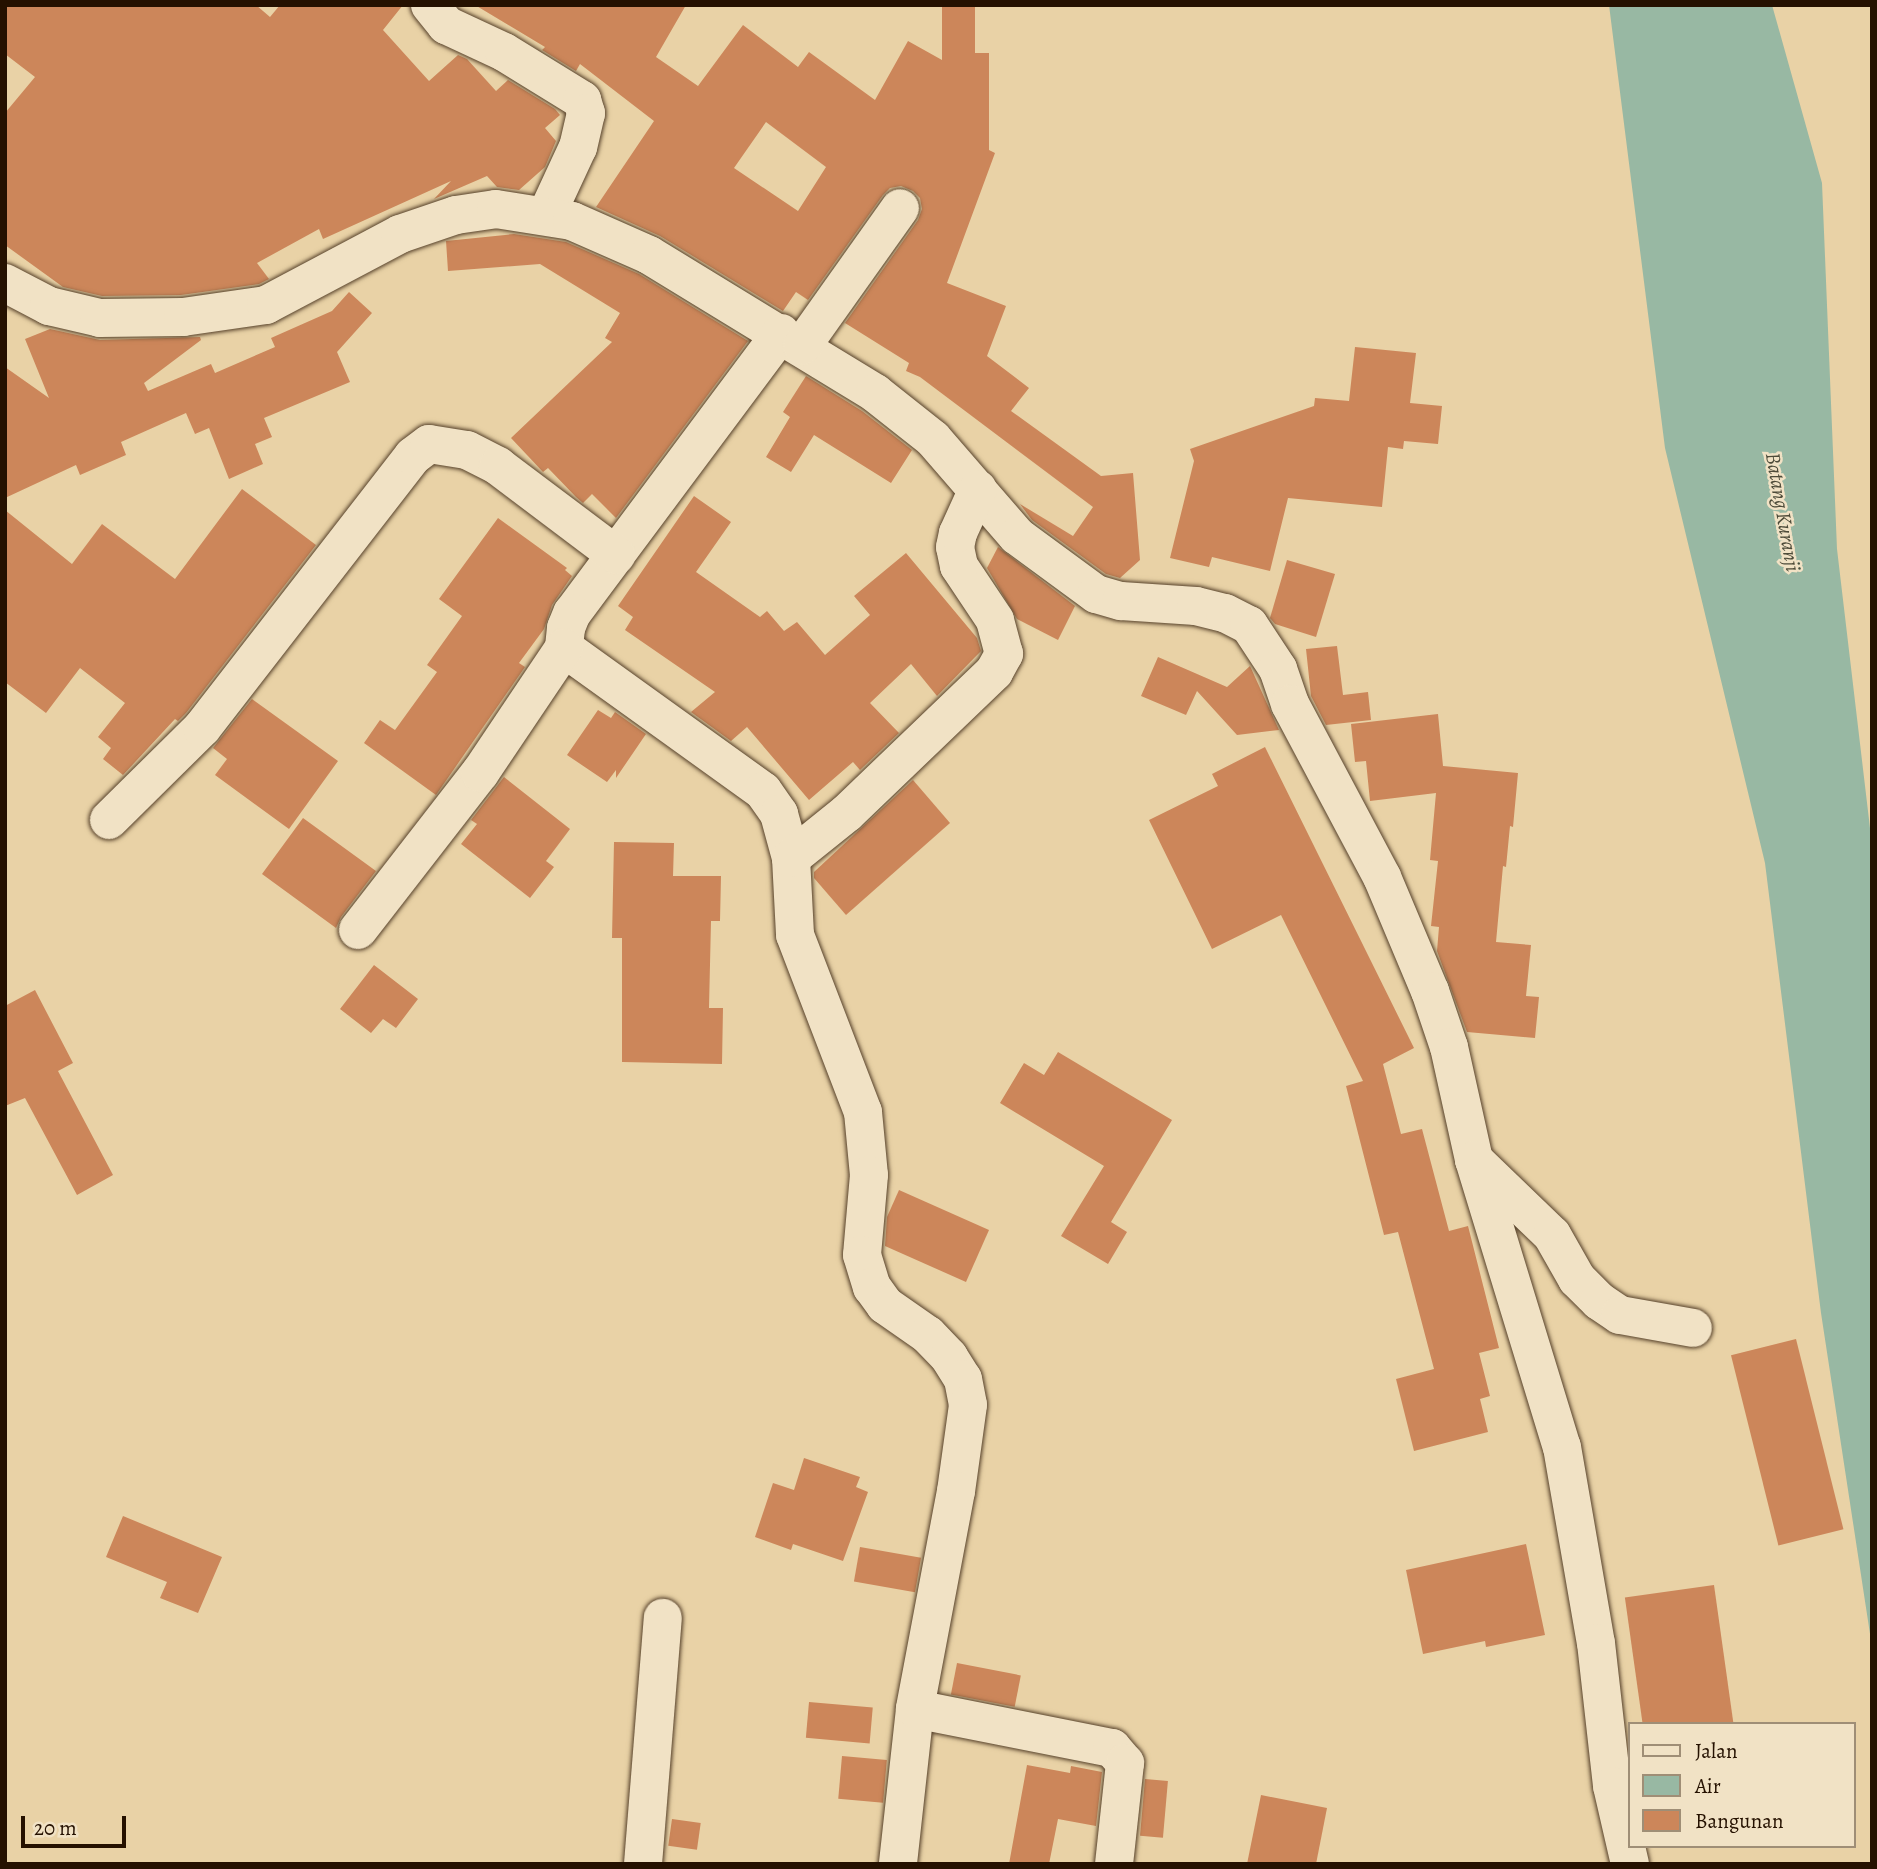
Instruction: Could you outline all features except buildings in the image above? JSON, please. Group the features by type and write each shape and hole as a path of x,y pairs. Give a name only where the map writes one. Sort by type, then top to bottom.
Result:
{"street":[{"path":"429,5 446,25 504,52 582,100 586,113 578,147 546,216"},
{"path":"358,930 480,773 564,648 566,628 572,613 616,555 900,208"},
{"path":"5,284 49,306 100,318 206,315 267,305 400,234 456,215 496,209 546,216 593,229 649,255 792,339 876,393 933,439 1017,536 1096,594 1121,601 1196,606 1225,613 1248,625 1278,669 1290,704 1382,877 1430,991 1449,1047 1474,1160 1562,1447 1596,1643 1612,1786 1630,1864"},
{"path":"110,820 202,728 413,456 429,444 467,450 498,466 616,555"},
{"path":"791,858 847,813 995,672 1004,654 995,620 959,566 955,547 958,533 978,489"},
{"path":"564,648 763,791 779,814 791,858 795,935 863,1112 869,1175 862,1255 872,1287 885,1305 928,1335 949,1357 963,1379 968,1405 956,1491 915,1709 898,1864"},
{"path":"1474,1160 1552,1235 1577,1279 1599,1301 1620,1315 1693,1328"},
{"path":"643,1864 663,1618"},
{"path":"915,1709 1112,1748 1125,1763 1114,1864"}],"water":[{"name":"Batang Kuranji","path":"1609,5 1772,5 1822,183 1837,549 1872,845 1872,1647 1821,1313 1765,863 1665,448"}]}
